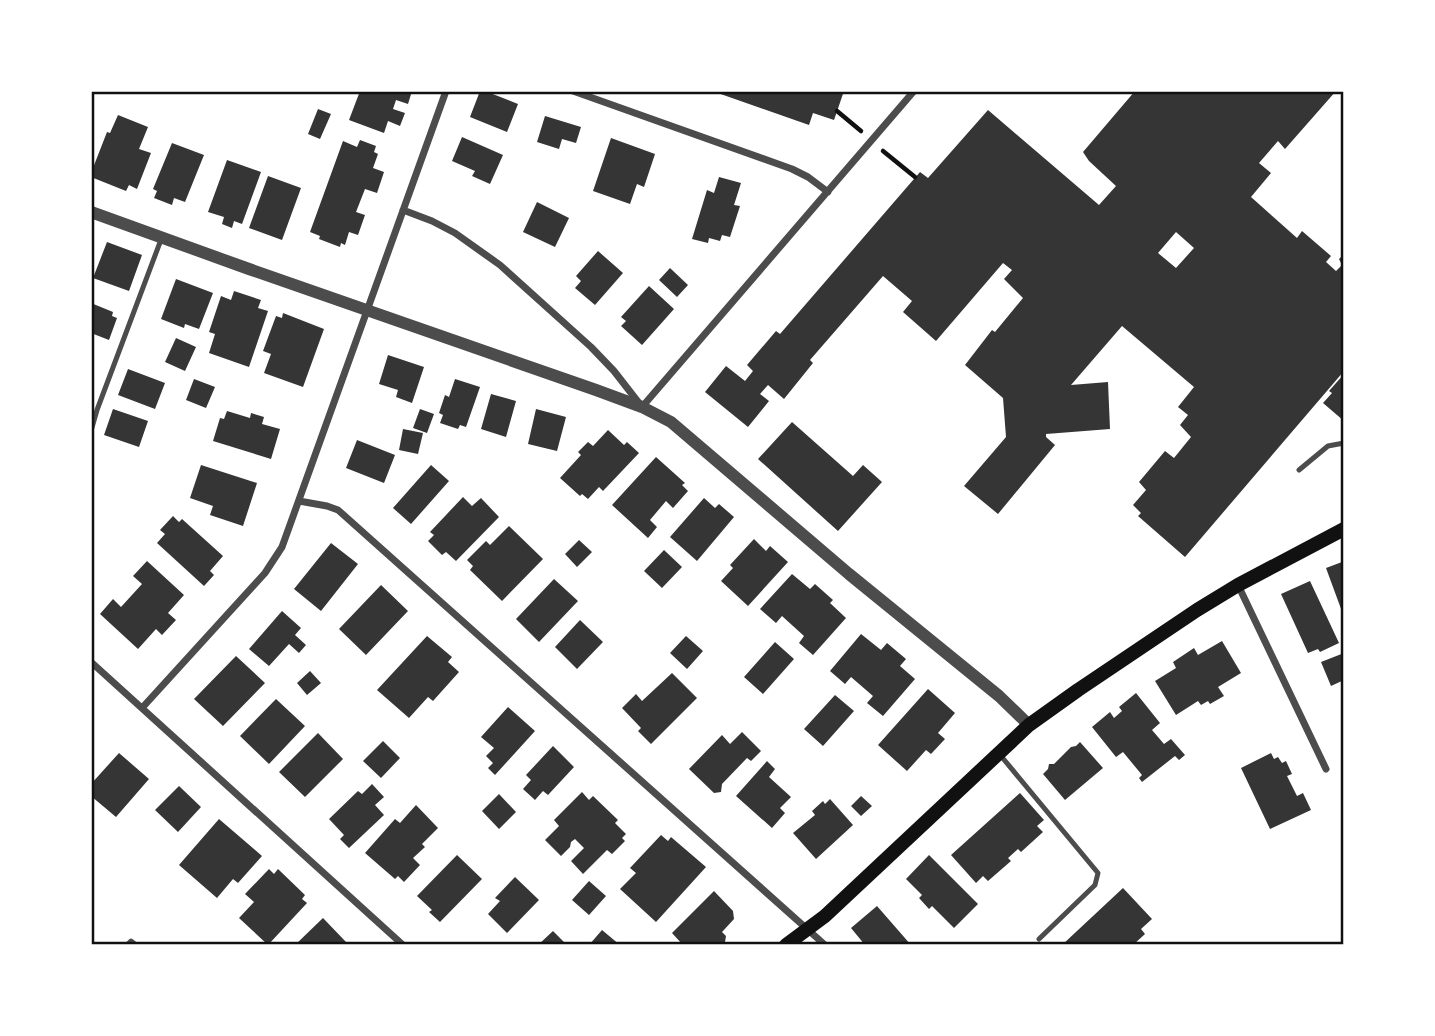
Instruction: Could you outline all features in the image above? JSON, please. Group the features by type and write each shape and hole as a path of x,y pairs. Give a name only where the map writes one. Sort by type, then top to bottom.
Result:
{"main road":[{"path":"786,945 825,916 1030,725 1130,654 1238,585 1344,529"}],"street":[{"path":"142,708 273,562 282,547 446,91"},
{"path":"573,91 792,169 828,192"},
{"path":"642,407 914,91"},
{"path":"403,209 444,226 500,265 591,347 642,407"},
{"path":"91,212 642,407 671,422 849,574 999,696 1030,725"},
{"path":"299,501 338,510 825,945"},
{"path":"1238,585 1326,769"},
{"path":"91,662 403,945"}],"lane":[{"path":"91,431 162,237"},
{"path":"1299,470 1328,446 1344,443"},
{"path":"999,753 1098,873 1095,885 1039,939"},
{"path":"127,945 131,941 136,945"}],"building":[{"path":"360,91 412,91 408,104 396,100 393,109 405,113 400,126 388,121 384,133 349,120"},
{"path":"480,91 518,104 507,132 470,117"},
{"path":"712,91 844,91 834,120 813,113 809,125"},
{"path":"1135,91 1336,91 1285,149 1278,141 1259,163 1271,173 1251,197 1297,238 1302,231 1331,256 1326,262 1336,271 1342,265 1339,259 1344,254 1344,371 1185,557 1138,516 1141,513 1133,505 1146,490 1139,482 1165,451 1174,458 1191,437 1180,425 1188,415 1178,407 1194,387 1122,326 1071,385 1108,382 1110,429 1046,434 1055,445 998,514 964,486 1006,437 1003,398 965,365 992,330 995,332 1023,298 1004,279 1012,270 1003,263 936,341 903,312 912,301 883,276 810,360 813,363 784,399 768,385 760,394 769,401 748,427 705,392 726,366 745,381 753,371 747,365 776,331 780,334 920,172 928,178 988,110 1099,205 1116,186 1083,152","holes":["1176,232 1194,248 1176,268 1158,253"]},
{"path":"318,109 331,114 320,139 308,134"},
{"path":"118,115 148,127 139,149 151,153 137,189 129,185 126,191 91,177 107,132 110,133"},
{"path":"545,116 581,127 576,143 562,139 559,149 537,142"},
{"path":"462,137 503,155 490,184 472,176 475,171 452,161"},
{"path":"611,138 655,154 644,187 637,184 630,204 593,191"},
{"path":"360,140 376,146 374,152 378,154 373,168 384,172 377,193 365,189 356,212 365,215 358,235 349,232 345,245 341,243 340,247 319,239 320,236 310,232 343,141 357,147"},
{"path":"172,143 204,155 185,202 174,198 172,205 154,198 157,191 153,189"},
{"path":"227,160 261,172 242,224 234,221 232,228 222,224 224,217 208,212"},
{"path":"268,176 301,188 282,240 249,228"},
{"path":"719,177 741,183 734,205 740,206 730,237 722,235 720,241 709,238 708,243 692,239 707,190 714,193"},
{"path":"537,202 569,218 555,247 523,232"},
{"path":"107,242 142,255 129,291 93,278"},
{"path":"598,251 623,273 595,305 575,288 581,281 576,276"},
{"path":"670,268 688,285 677,297 659,280"},
{"path":"176,279 213,293 199,329 185,324 184,328 161,319"},
{"path":"649,286 674,309 642,345 621,326 626,321 621,317"},
{"path":"234,291 261,300 258,308 268,311 249,367 209,353 215,334 209,332 221,296 231,300"},
{"path":"91,303 113,312 112,316 117,318 109,340 91,333"},
{"path":"283,313 324,329 303,387 264,373 271,354 263,351 276,316 282,318"},
{"path":"176,338 196,347 185,371 165,362"},
{"path":"388,355 424,367 412,403 396,397 398,390 379,384"},
{"path":"128,369 165,383 155,409 118,395"},
{"path":"1344,374 1344,421 1323,403 1332,393 1329,391"},
{"path":"194,379 215,387 206,408 186,400"},
{"path":"455,379 480,387 466,427 460,425 458,429 440,423 443,415 439,413 445,395 449,397"},
{"path":"491,394 516,401 506,437 481,429"},
{"path":"113,409 148,421 139,447 104,435"},
{"path":"420,409 434,414 427,433 413,428"},
{"path":"536,409 566,417 557,451 528,444"},
{"path":"227,411 250,418 251,413 264,417 262,424 280,429 271,459 213,441 220,418 224,419"},
{"path":"792,422 853,476 863,465 882,482 838,531 758,459"},
{"path":"403,429 423,433 418,454 399,450"},
{"path":"608,430 624,445 627,442 639,453 603,491 599,487 588,499 582,494 580,496 560,478 581,455 578,452 588,442 593,446"},
{"path":"357,440 395,455 384,483 346,468"},
{"path":"656,457 685,483 682,485 688,491 673,508 666,501 650,520 657,527 648,538 612,505"},
{"path":"201,465 257,483 243,526 210,515 213,506 190,498"},
{"path":"431,465 449,481 411,524 393,508"},
{"path":"463,497 472,506 481,498 499,517 456,561 446,552 442,555 428,541 434,535 430,532"},
{"path":"704,498 715,508 719,504 734,517 697,561 670,537"},
{"path":"173,516 179,522 182,519 223,556 210,571 214,575 204,586 157,543 165,534 160,530"},
{"path":"509,526 543,559 502,601 470,570 473,566 467,560 486,541 490,545"},
{"path":"754,539 766,551 770,546 788,562 748,606 721,581 733,568 730,565"},
{"path":"579,540 592,552 577,567 565,554"},
{"path":"331,543 358,564 321,611 294,589"},
{"path":"664,550 682,567 662,588 644,571"},
{"path":"147,561 184,595 168,613 176,620 162,635 156,629 138,649 100,614 113,599 121,607 142,584 133,576"},
{"path":"1342,562 1344,568 1344,617 1326,568"},
{"path":"792,574 810,589 815,584 833,600 830,603 846,618 813,655 799,643 804,636 782,616 776,623 760,609"},
{"path":"554,579 578,601 539,642 516,619"},
{"path":"1310,581 1339,643 1320,652 1318,649 1308,653 1281,594"},
{"path":"381,585 408,611 366,655 339,629"},
{"path":"282,611 301,628 295,635 306,645 299,653 289,644 269,666 249,649"},
{"path":"580,620 603,642 577,669 555,647"},
{"path":"861,634 881,650 887,643 906,659 900,666 915,679 883,716 867,703 873,696 851,677 845,684 830,671"},
{"path":"427,636 452,657 448,662 459,672 433,701 428,697 409,718 377,690"},
{"path":"686,636 703,651 687,669 670,653"},
{"path":"1222,641 1241,673 1218,687 1224,696 1210,704 1208,701 1201,705 1198,701 1176,715 1155,681 1176,668 1173,662 1194,648 1198,655"},
{"path":"775,642 794,659 763,694 744,677"},
{"path":"1344,653 1344,680 1331,686 1321,662"},
{"path":"236,656 265,683 223,726 194,699"},
{"path":"310,671 321,683 307,695 297,683"},
{"path":"672,673 697,698 651,744 638,731 641,728 622,708 636,694 642,701"},
{"path":"928,689 955,713 938,733 945,739 931,754 926,750 907,771 878,745"},
{"path":"1136,693 1160,723 1152,730 1164,744 1171,739 1185,755 1179,760 1175,756 1142,782 1139,778 1142,775 1123,752 1116,757 1092,727 1110,712 1114,718 1122,711 1119,707"},
{"path":"835,695 854,711 823,746 804,729"},
{"path":"276,699 305,726 269,764 240,736"},
{"path":"508,707 535,731 495,775 488,768 493,763 486,756 494,748 481,737"},
{"path":"742,732 761,751 751,761 747,758 722,784 721,792 714,793 689,769 722,735 730,744"},
{"path":"318,733 343,759 305,797 279,772"},
{"path":"383,741 400,758 381,778 363,761"},
{"path":"1080,742 1103,768 1065,800 1043,774 1049,764 1054,764"},
{"path":"553,746 574,767 548,795 543,791 535,800 523,789 531,780 526,775"},
{"path":"119,753 149,779 116,817 91,796 91,784"},
{"path":"1271,753 1274,759 1278,757 1282,763 1286,761 1292,774 1287,776 1297,796 1303,793 1311,810 1270,829 1241,768"},
{"path":"767,761 775,769 769,777 791,797 780,808 785,813 772,828 736,796"},
{"path":"372,784 384,797 375,805 384,815 349,848 340,839 344,835 329,819 358,791 362,794"},
{"path":"179,786 201,807 178,832 155,810"},
{"path":"582,792 589,800 593,796 618,820 615,823 626,834 622,838 625,841 612,854 607,850 583,874 571,861 584,848 575,839 561,856 545,840 559,826 554,820"},
{"path":"1020,793 1044,820 1037,826 1043,832 1021,852 1018,849 1008,858 1011,861 988,881 983,876 976,883 951,855"},
{"path":"499,794 516,812 499,829 482,811"},
{"path":"861,796 872,806 861,816 851,806"},
{"path":"830,799 853,825 816,859 793,833 815,815 812,811 823,801 825,804"},
{"path":"416,805 438,828 422,844 425,847 413,858 420,865 404,882 398,876 395,879 365,853 395,819 400,823"},
{"path":"219,819 262,856 238,883 233,879 217,898 179,865"},
{"path":"661,835 668,841 671,837 706,867 656,922 620,889 636,873 630,868"},
{"path":"457,855 482,879 440,922 417,896"},
{"path":"929,855 978,904 954,928 932,906 929,909 919,898 922,895 906,879"},
{"path":"269,869 274,874 278,869 305,895 302,899 307,903 268,945 239,918 254,902 245,894"},
{"path":"515,877 539,900 507,933 488,914 500,901 495,898"},
{"path":"589,881 606,896 589,915 572,900"},
{"path":"1123,888 1152,919 1141,929 1145,934 1133,945 1062,945"},
{"path":"714,891 733,911 734,919 722,932 726,936 725,942 720,945 714,942 711,945 683,945 672,933"},
{"path":"877,906 911,945 865,945 851,928"},
{"path":"323,918 346,942 342,945 295,945"},
{"path":"602,930 620,945 589,945"},
{"path":"553,931 567,945 538,945"}]}
